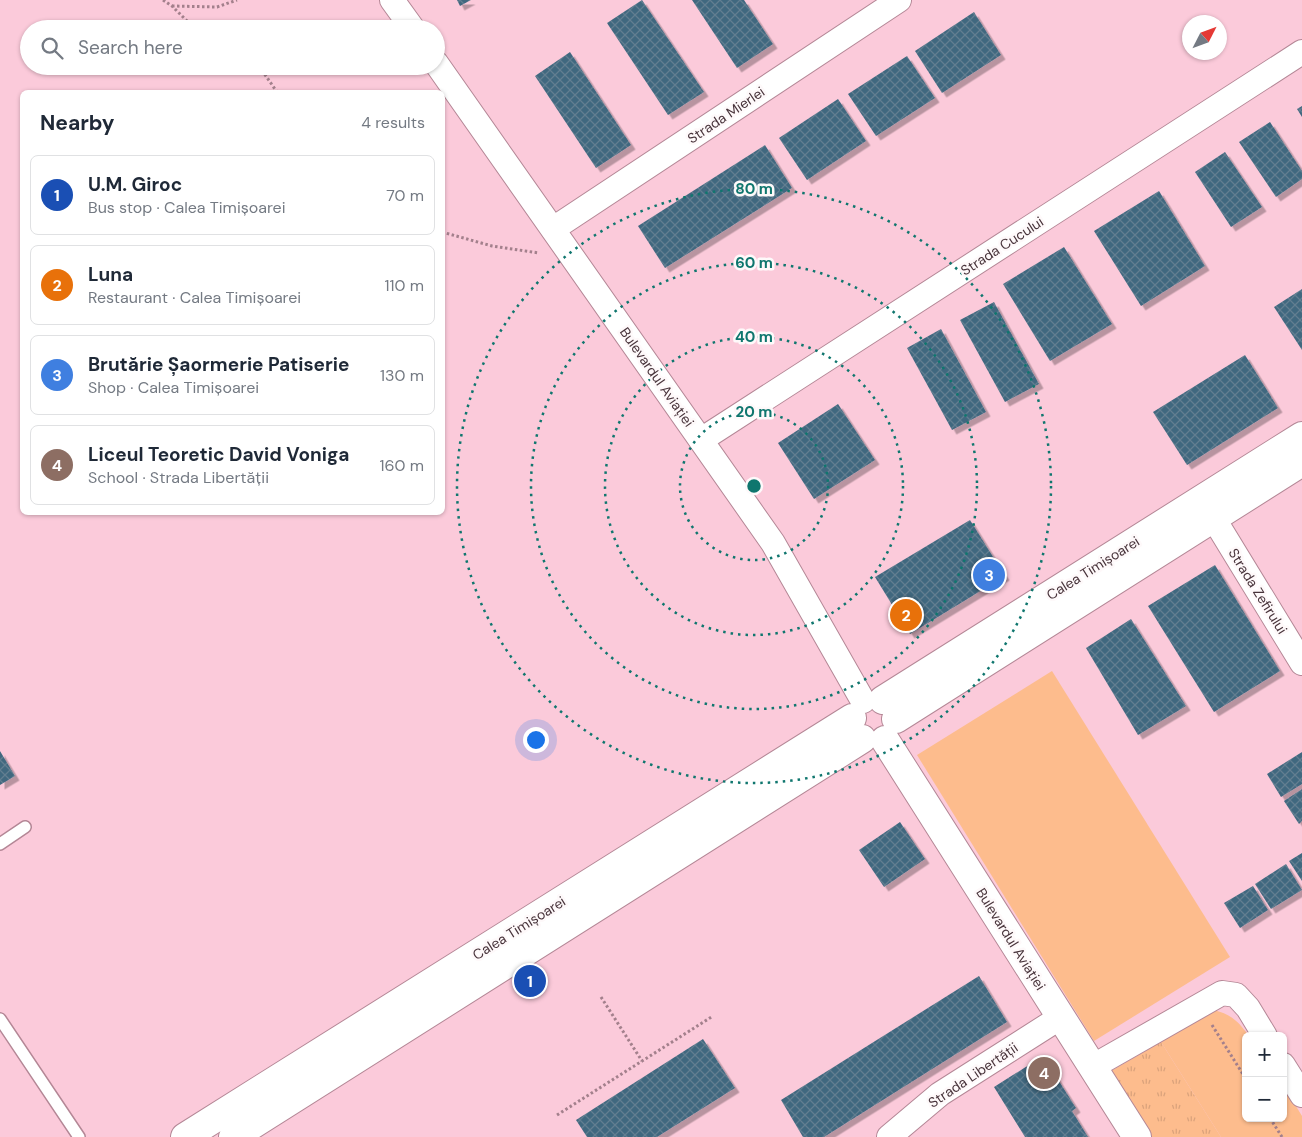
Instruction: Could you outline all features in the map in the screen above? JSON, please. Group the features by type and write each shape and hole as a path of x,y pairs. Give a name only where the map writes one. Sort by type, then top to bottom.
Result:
{"main road":[{"name":"Calea Timișoarei","path":"233,1137 874,720 1302,436"},
{"name":"Calea Timișoarei","path":"185,1137 874,720 1214,519 1302,462"},
{"name":"Bulevardul Aviației","path":"874,720 1137,1137"}],"street":[{"path":"392,0 406,20"},
{"name":"Strada Mierlei","path":"553,229 899,0"},
{"name":"Strada Cucului","path":"701,440 1302,52"},
{"name":"Bulevardul Aviației","path":"444,75 773,543 874,720"},
{"name":"Strada Zefirului","path":"1214,519 1302,663"},
{"path":"1092,1067 1222,993 1236,996 1248,1008 1263,1032"},
{"name":"Strada Libertății","path":"889,1137 940,1094 1061,1017"},
{"path":"1287,1071 1302,1095"}],"lane":[{"path":"0,844 25,826"},
{"path":"0,1019 80,1137"}],"path":[{"path":"163,0 186,20"},
{"path":"172,6 217,7 237,0"},
{"path":"265,75 276,90"},
{"path":"445,233 492,246 572,256"},
{"path":"602,997 642,1061"},
{"path":"1200,1006 1245,1077"},
{"path":"556,1115 713,1016"},
{"path":"1273,1122 1282,1137"}],"green space":[{"path":"1052,671 1230,957 1094,1041 917,755"},
{"path":"1213,1010 1234,1019 1246,1032 1242,1032 1242,1122 1287,1122 1287,1092 1302,1116 1302,1137 1221,1137 1161,1042"},
{"path":"1161,1042 1221,1137 1152,1137 1111,1071"}],"building":[{"path":"457,0 471,0 460,6"},
{"path":"642,0 704,92 668,115 607,23"},
{"path":"692,0 744,0 773,44 737,68"},
{"path":"974,12 1001,55 942,93 915,51"},
{"path":"570,52 631,145 596,168 535,76"},
{"path":"907,56 935,98 876,136 848,94"},
{"path":"838,99 866,141 807,180 779,138"},
{"path":"1302,106 1302,117 1297,109"},
{"path":"1270,122 1302,171 1302,179 1276,197 1239,142"},
{"path":"765,145 792,188 665,268 638,226"},
{"path":"1225,152 1262,207 1231,227 1195,172"},
{"path":"1159,191 1205,266 1141,306 1094,231"},
{"path":"1064,247 1112,324 1050,361 1003,284"},
{"path":"1302,289 1302,350 1274,307"},
{"path":"994,302 1039,384 1005,402 960,320"},
{"path":"941,329 986,412 952,430 907,348"},
{"path":"1245,355 1278,408 1187,465 1153,412"},
{"path":"838,404 875,460 814,499 778,443"},
{"path":"970,520 1005,576 910,634 875,577"},
{"path":"1215,565 1280,671 1214,712 1148,606"},
{"path":"1131,619 1186,706 1138,735 1086,648"},
{"path":"0,751 15,776 0,785"},
{"path":"1302,752 1302,784 1281,797 1267,774"},
{"path":"1302,789 1302,821 1299,824 1284,801"},
{"path":"900,822 925,859 884,887 859,850"},
{"path":"1302,853 1302,881 1289,861"},
{"path":"1286,864 1302,890 1271,909 1255,884"},
{"path":"1253,886 1268,910 1240,928 1224,903"},
{"path":"979,976 1007,1022 824,1137 803,1137 781,1100"},
{"path":"703,1039 735,1088 657,1137 587,1137 576,1120"},
{"path":"1043,1056 1076,1108 1072,1111 1088,1137 1025,1137 994,1087"}],"place":[{"name":"Brutărie Șaormerie Patiserie","path":"989,575"},
{"name":"Luna","path":"906,615"},
{"name":"U.M. Giroc","path":"530,981"},
{"name":"Liceul Teoretic David Voniga","path":"1044,1073"}]}
